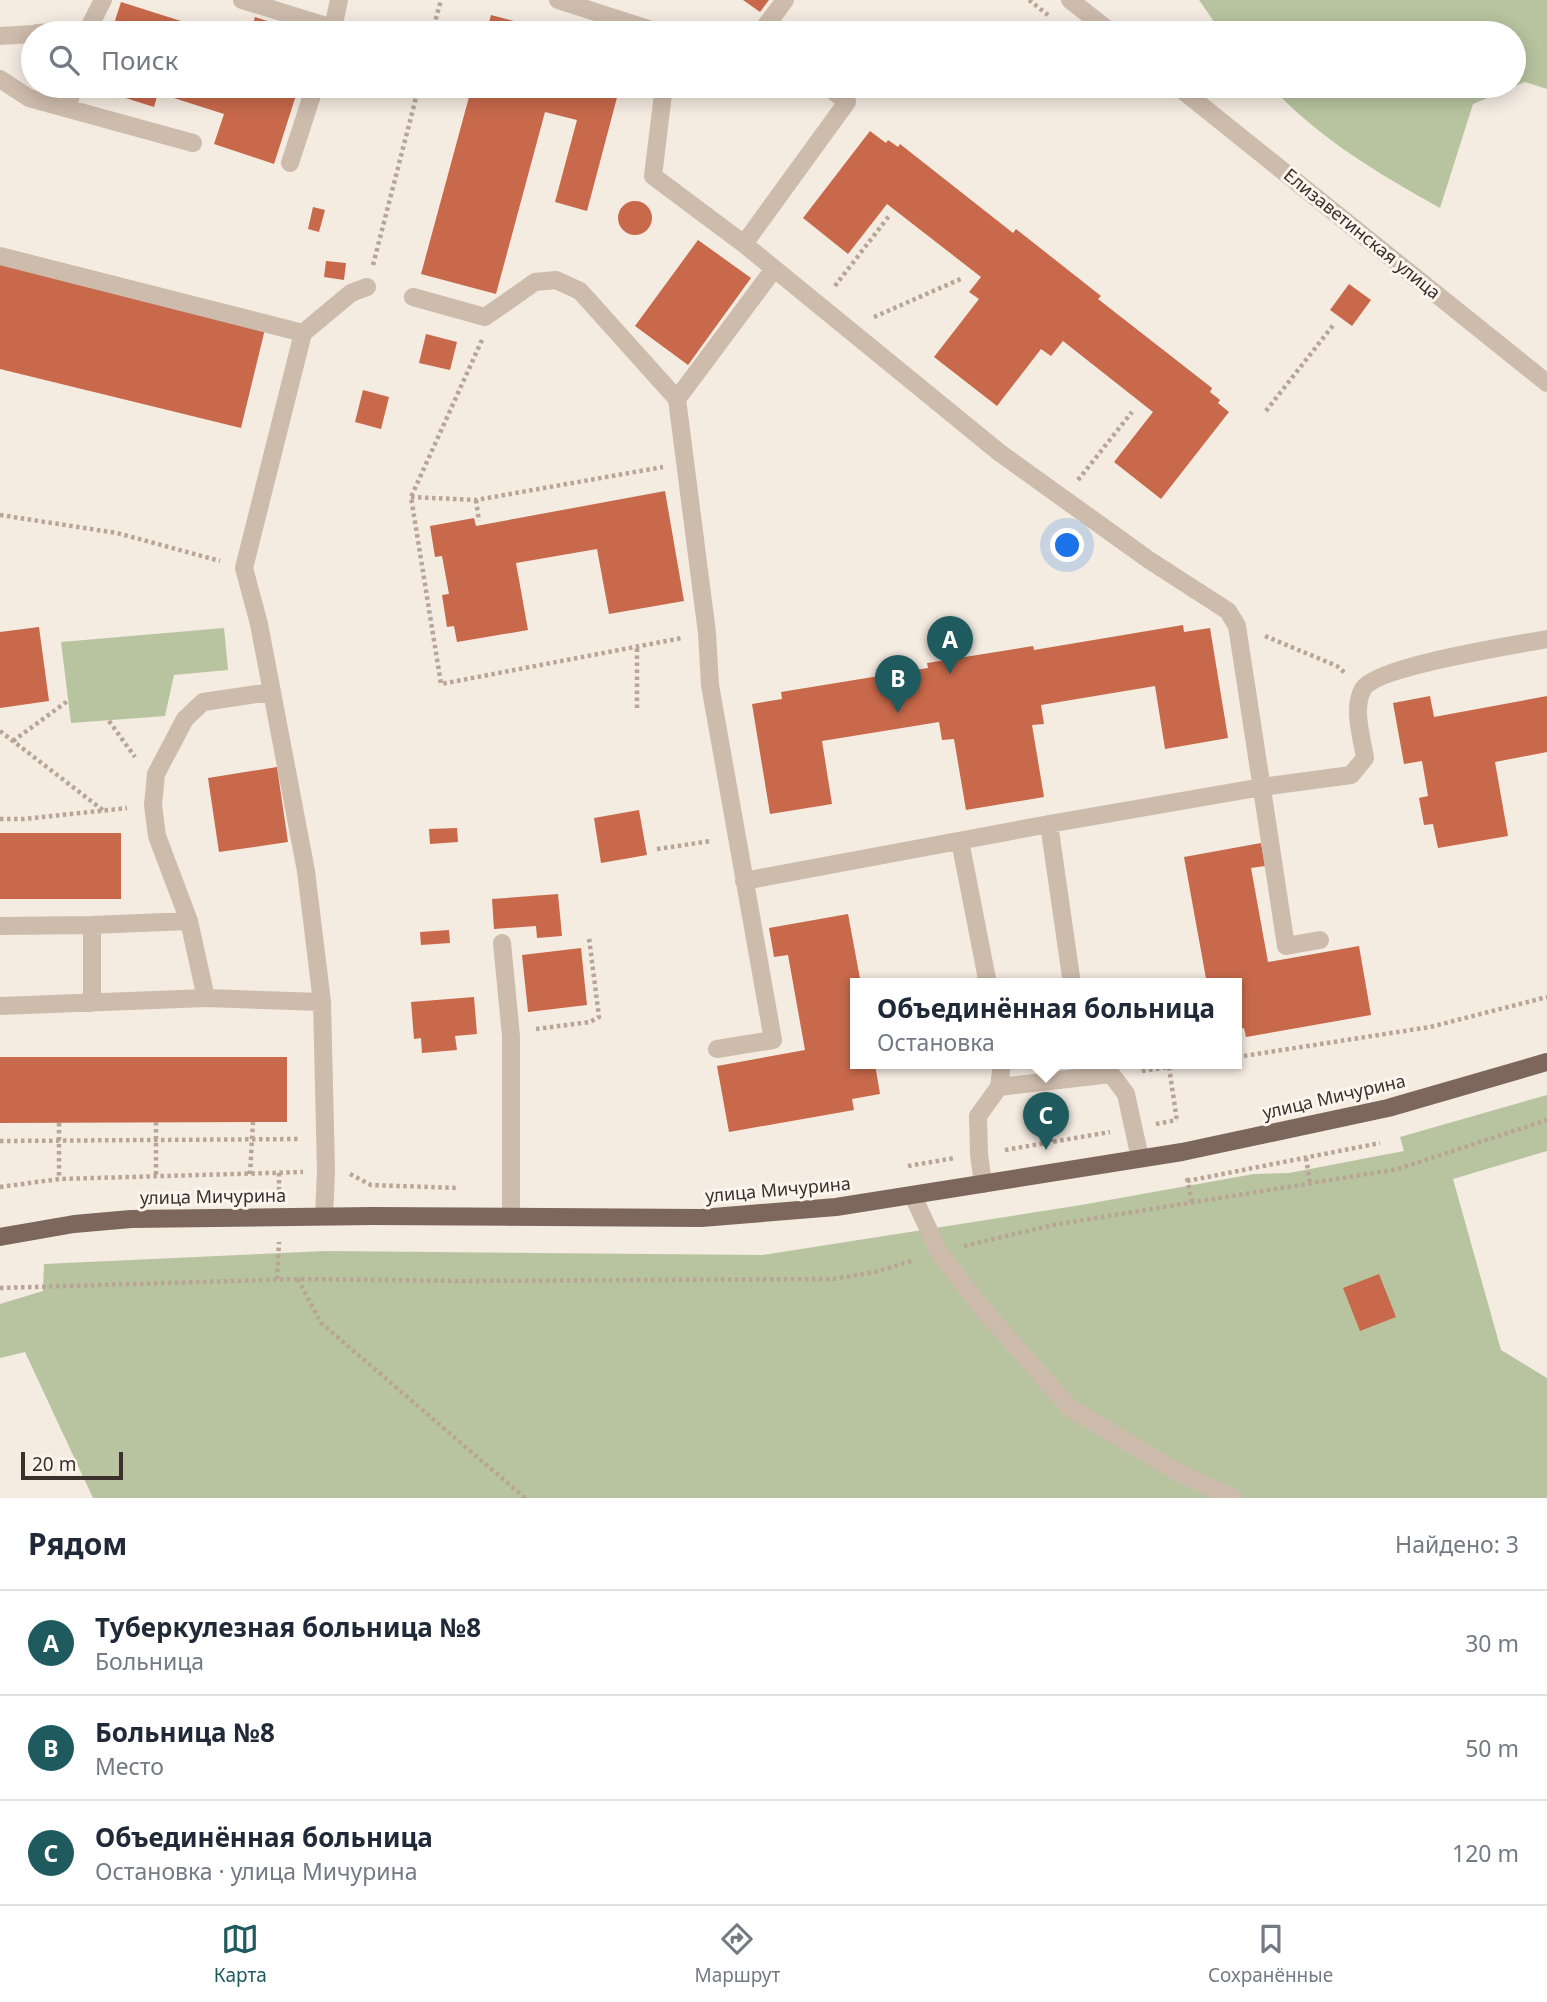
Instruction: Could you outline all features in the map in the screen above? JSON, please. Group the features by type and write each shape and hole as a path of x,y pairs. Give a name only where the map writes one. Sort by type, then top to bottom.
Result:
{"main road":[{"name":"улица Мичурина","path":"0,1237 74,1224 131,1219 324,1216 701,1218 795,1212 913,1196 1140,1158 1388,1108 1547,1062"}],"street":[{"path":"92,21 103,0"},
{"path":"334,21 339,0"},
{"path":"558,0 624,21"},
{"path":"769,21 785,0"},
{"path":"1070,0 1097,21"},
{"path":"252,1 305,21"},
{"path":"0,36 21,34"},
{"path":"0,79 21,93"},
{"path":"29,98 193,143"},
{"path":"68,108 70,98"},
{"path":"290,163 311,98"},
{"path":"663,98 653,176 744,244 1000,453 1149,560 1228,611 1237,626 1286,946 1320,940"},
{"path":"744,244 847,102 842,98"},
{"name":"Елизаветинская улица","path":"1192,98 1547,383"},
{"path":"0,256 303,333"},
{"path":"677,399 774,269"},
{"path":"413,297 485,317 535,282 556,280 580,291 677,399 707,633 710,685 773,1040 717,1049"},
{"path":"324,1216 326,1171 322,1002 306,871 259,624 244,568 303,333 351,293 367,287"},
{"path":"744,881 1049,824 1262,787 1351,775 1365,758 1358,707 1363,688 1376,677 1411,666 1547,639"},
{"path":"206,998 189,921 158,836 153,805 156,774 185,719 203,702 271,692"},
{"path":"1049,824 1072,978"},
{"path":"960,841 987,978"},
{"path":"0,926 92,926 189,921"},
{"path":"92,926 92,1003"},
{"path":"502,943 510,1032 511,1217"},
{"path":"0,1006 206,998 322,1002"},
{"path":"983,1184 978,1116 999,1087 1001,1069"},
{"path":"999,1087 1106,1069 1126,1094 1140,1158"},
{"path":"913,1196 939,1252 982,1308 1070,1408 1179,1473 1234,1498"}],"path":[{"path":"435,21 441,0"},
{"path":"367,287 416,98"},
{"path":"820,307 889,216"},
{"path":"847,328 963,278"},
{"path":"485,317 483,338 411,497 441,684 707,633"},
{"path":"1266,411 1334,324"},
{"path":"1063,498 1132,412"},
{"path":"411,497 476,499 685,463"},
{"path":"476,499 479,521"},
{"path":"0,514 117,533 244,568"},
{"path":"1237,626 1278,640 1337,666 1363,688"},
{"path":"637,646 637,708"},
{"path":"13,741 69,700"},
{"path":"109,721 135,757 156,774"},
{"path":"0,731 104,811"},
{"path":"0,819 153,805"},
{"path":"657,849 737,837"},
{"path":"510,1032 590,1022 599,1017 589,938"},
{"path":"1242,1056 1430,1027 1547,997"},
{"path":"900,1168 1177,1120"},
{"path":"0,1288 298,1279 461,1282 833,1279 875,1272 939,1252 1053,1225 1398,1169 1547,1120"},
{"path":"156,1122 156,1176"},
{"path":"250,1174 253,1122"},
{"path":"59,1123 59,1179"},
{"path":"0,1141 305,1139"},
{"path":"1187,1181 1380,1143"},
{"path":"1306,1158 1310,1183"},
{"path":"0,1188 59,1179 326,1171 354,1174 371,1185 510,1189"},
{"path":"298,1279 321,1323 525,1498"}],"green space":[{"path":"1199,0 1547,0 1547,89 1526,82 1526,21 1214,21"},
{"path":"1282,98 1487,98 1473,104 1440,208 1329,139"},
{"path":"224,628 228,670 174,675 165,716 71,723 61,642"},
{"path":"1547,1095 1547,1151 1453,1179 1501,1350 1547,1378 1547,1498 93,1498 25,1352 0,1358 0,1304 43,1291 44,1264 326,1251 763,1255 1081,1205 1254,1174 1289,1173 1404,1151 1400,1137"}],"building":[{"path":"743,0 769,0 760,12"},
{"path":"121,2 181,21 115,21"},
{"path":"491,15 514,21 489,21"},
{"path":"126,98 157,98 154,107"},
{"path":"174,98 295,98 274,164 214,144 224,114"},
{"path":"469,98 617,98 587,211 555,202 577,120 545,112 496,294 421,274"},
{"path":"870,131 886,143 888,140 898,147 900,144 1013,233 1016,229 1101,296 1098,299 1212,388 1210,392 1229,412 1161,499 1114,462 1153,412 1063,341 1051,356 1041,349 997,406 934,357 979,299 969,292 981,277 887,204 848,254 803,218"},
{"path":"635,201 647,206 652,218 647,230 635,235 623,230 618,218 623,206"},
{"path":"313,207 325,210 319,232 308,229"},
{"path":"698,240 751,278 688,365 635,326"},
{"path":"326,261 346,263 344,280 324,277"},
{"path":"0,264 265,329 241,428 0,369"},
{"path":"1349,284 1371,300 1352,326 1330,310"},
{"path":"426,334 457,342 450,370 419,363"},
{"path":"363,390 389,397 381,429 355,422"},
{"path":"665,491 684,601 609,614 597,549 516,563 528,630 457,642 454,626 447,627 442,595 449,594 442,556 435,557 430,526 474,518 476,526"},
{"path":"1183,625 1184,632 1210,628 1228,738 1165,749 1155,686 1041,705 1044,724 1032,725 1044,797 966,810 954,739 942,740 939,722 822,741 832,804 770,814 752,704 782,699 781,692 928,668 927,663 1033,646 1034,650"},
{"path":"39,627 49,701 0,708 0,632"},
{"path":"1430,696 1434,717 1547,696 1547,752 1495,762 1508,836 1438,848 1433,824 1424,825 1419,798 1428,796 1422,761 1404,764 1393,703"},
{"path":"277,767 288,842 219,852 208,778"},
{"path":"639,810 647,855 601,863 594,818"},
{"path":"457,828 458,842 430,844 429,829"},
{"path":"0,833 121,833 121,899 0,899"},
{"path":"1261,843 1265,866 1251,868 1268,962 1359,946 1371,1015 1246,1037 1242,1028 1242,978 1206,978 1184,857"},
{"path":"558,894 562,936 537,938 536,926 494,929 492,899"},
{"path":"848,914 860,978 850,978 850,1069 876,1069 880,1094 852,1099 854,1110 729,1132 717,1066 805,1050 788,955 774,957 769,928"},
{"path":"449,930 450,943 421,945 420,932"},
{"path":"581,948 587,1005 528,1012 522,955"},
{"path":"474,997 477,1034 455,1036 457,1050 422,1053 421,1038 414,1039 411,1002"},
{"path":"0,1057 287,1057 287,1122 0,1123"},
{"path":"1379,1274 1396,1317 1360,1331 1343,1288"}],"place":[{"name":"Туберкулезная больница №8","path":"950,674"},
{"name":"Больница №8","path":"898,713"},
{"name":"Объединённая больница","path":"1046,1150"}]}
